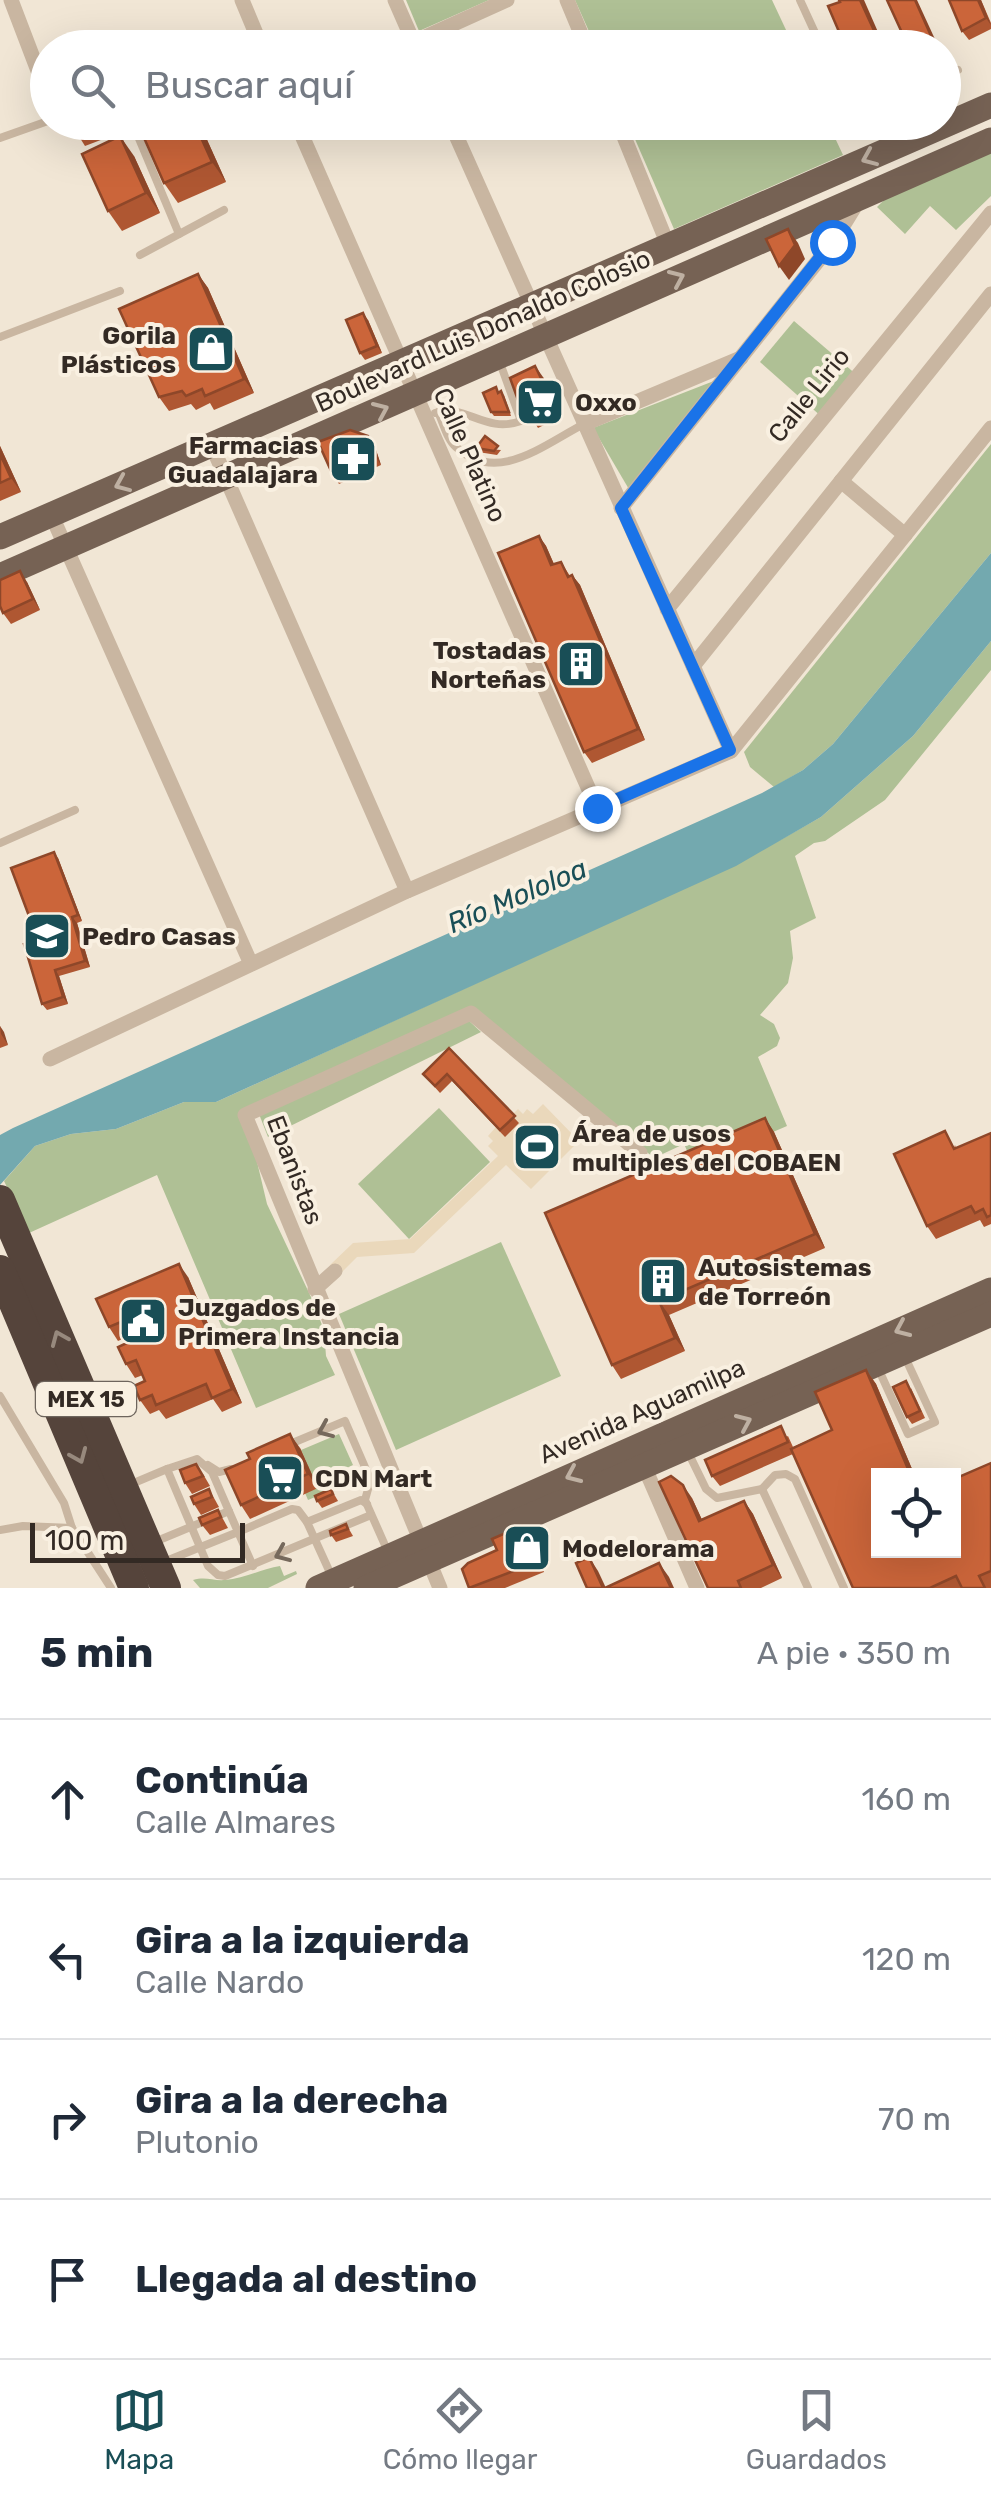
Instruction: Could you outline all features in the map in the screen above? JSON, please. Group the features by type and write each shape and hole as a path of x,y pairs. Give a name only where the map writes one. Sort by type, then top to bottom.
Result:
{"highway":[{"name":"MEX 15","path":"2,1205 124,1488 156,1576"},
{"name":"MEX 15","path":"0,1270 156,1576"}],"main road":[{"name":"Boulevard Luis Donaldo Colosio","path":"961,116 991,105"},
{"name":"Boulevard Luis Donaldo Colosio","path":"0,537 902,140"},
{"name":"Boulevard Luis Donaldo Colosio","path":"0,576 225,479 426,407 498,357 991,140"},
{"name":"Avenida Aguamilpa","path":"326,1584 390,1556 424,1552 644,1466 680,1439 991,1290"},
{"name":"Avenida Aguamilpa","path":"366,1588 424,1552 607,1460 680,1439 877,1364 991,1314"},
{"path":"607,1460 644,1466"}],"street":[{"path":"12,0 30,49"},
{"path":"242,0 254,30"},
{"path":"395,0 408,30"},
{"path":"446,30 507,0"},
{"path":"567,0 580,30"},
{"name":"Calle Platino","path":"304,140 402,363 426,407 597,808"},
{"path":"458,140 730,750"},
{"path":"625,140 668,245"},
{"path":"621,508 832,242 860,197"},
{"name":"Calle Lirio","path":"666,609 991,213"},
{"path":"692,666 991,294"},
{"path":"584,424 742,357"},
{"path":"50,1059 406,890 730,750 991,428"},
{"path":"212,446 406,890"},
{"path":"841,481 905,535"},
{"path":"51,514 250,964"},
{"name":"Ebanistas","path":"440,1588 246,1115 472,1013 640,1153"},
{"path":"315,1289 335,1270"},
{"path":"644,1466 697,1588"}],"lane":[{"path":"800,0 814,30"},
{"path":"0,138 30,128"},
{"path":"123,146 137,140"},
{"path":"139,140 179,234"},
{"path":"140,255 224,210"},
{"path":"0,338 120,291"},
{"path":"426,407 446,409 502,428 521,421 498,357"},
{"path":"426,407 454,446 488,465 506,464 584,424"},
{"path":"0,843 75,810"},
{"path":"877,1364 908,1434 935,1422 903,1352"},
{"path":"0,1396 64,1503 72,1528 111,1588"},
{"path":"276,1450 345,1421 370,1478 367,1504 390,1556"},
{"path":"680,1439 706,1488 718,1498 762,1490 775,1475 786,1474 795,1479 844,1588"},
{"path":"124,1488 197,1459 219,1472 242,1464"},
{"path":"208,1465 254,1566"},
{"path":"167,1469 208,1566 218,1574 231,1575 371,1515"},
{"path":"208,1496 220,1490"},
{"path":"762,1490 808,1588"},
{"path":"308,1522 361,1500 367,1504"},
{"path":"183,1506 195,1501"},
{"path":"156,1576 200,1548 292,1509 298,1510 308,1522 326,1584"},
{"path":"156,1576 191,1526 229,1511"},
{"path":"0,1530 23,1526 72,1528"}],"green space":[{"path":"406,0 489,0 421,30"},
{"path":"575,0 772,0 786,30 588,30"},
{"path":"635,140 836,140 843,155 674,229"},
{"path":"991,149 991,196 956,230 930,206 905,234 877,207 889,195"},
{"path":"794,321 858,376 823,418 760,362"},
{"path":"719,379 630,491 593,428"},
{"path":"991,444 991,553 833,744 803,770 774,787 750,767 744,752"},
{"path":"991,641 991,670 885,800 825,841 814,843 795,856 816,918 790,931 793,958 788,983 760,1015 774,1024 780,1038 777,1046 758,1057 787,1126 694,1166 684,1144 654,1158 479,1013 246,1115 267,1204 311,1297 324,1330 326,1356 335,1375 256,1408 157,1175 29,1233 4,1181 35,1146 71,1134 116,1129 184,1102 216,1102 782,839 821,817 913,736"},
{"path":"466,1018 481,1032 268,1137 259,1114"},
{"path":"439,1108 490,1162 409,1239 358,1184"},
{"path":"501,1242 561,1376 396,1450 339,1314"},
{"path":"339,1434 353,1465 327,1477 332,1490 308,1500 305,1493 317,1487 301,1450"},
{"path":"280,1566 284,1576 296,1571 297,1574 268,1588 200,1588 193,1580 232,1579"}],"shaded area":[{"path":"543,1104 579,1141 531,1189 506,1165 414,1253 357,1257 339,1275 330,1265 353,1243 410,1239 498,1156 488,1146 493,1141 488,1136 496,1127 505,1136 519,1123 512,1115 518,1109 523,1114 527,1109 533,1114"}],"water":[{"path":"991,553 991,641 913,736 821,817 736,866 216,1102 184,1102 116,1129 71,1134 35,1146 0,1185 0,1135 13,1128 762,793 803,770 833,744"}],"building":[{"path":"860,0 874,30 838,30 828,6"},
{"path":"887,0 915,0 928,30 901,30"},
{"path":"949,0 978,0 986,18 962,31"},
{"path":"112,140 122,140 146,193 108,211 82,154"},
{"path":"145,140 202,140 212,162 164,183"},
{"path":"788,229 795,245 779,266 766,239"},
{"path":"198,274 244,379 205,396 202,389 186,396 182,391 159,397 119,309"},
{"path":"363,313 377,346 360,353 346,320"},
{"name":"Oxxo","path":"535,366 554,405 530,417 510,378"},
{"path":"496,387 509,412 491,412 483,393"},
{"path":"350,430 368,436 374,454 332,473 318,442"},
{"path":"485,436 498,446 494,451 476,448"},
{"path":"0,454 11,478 0,483"},
{"name":"Tostadas Norteñas","path":"539,536 551,565 561,562 568,577 572,575 638,729 584,752 498,553"},
{"path":"20,571 33,599 3,613 0,580"},
{"path":"54,852 78,915 72,917 85,961 55,970 63,997 42,1004 24,944 38,940 11,868"},
{"path":"449,1048 515,1116 500,1130 447,1074 435,1086 423,1074"},
{"name":"Autosistemas de Torreón","path":"765,1118 815,1234 659,1301 675,1338 612,1365 545,1213"},
{"path":"945,1131 954,1149 991,1133 991,1215 987,1217 983,1209 975,1213 971,1206 927,1226 894,1154"},
{"path":"179,1264 232,1389 212,1398 206,1384 156,1405 152,1395 140,1400 134,1386 145,1381 136,1360 126,1364 118,1347 129,1342 121,1322 109,1327 96,1299"},
{"path":"866,1370 908,1468 871,1468 871,1558 961,1558 961,1476 991,1463 991,1571 979,1576 985,1588 962,1588 956,1576 930,1588 853,1588 791,1449 832,1430 815,1392"},
{"path":"906,1381 920,1411 907,1417 893,1387"},
{"path":"781,1426 788,1442 712,1476 705,1460"},
{"path":"290,1434 308,1474 241,1505 225,1470 250,1459 247,1453"},
{"path":"196,1464 203,1476 185,1483 180,1470"},
{"path":"671,1476 683,1485 699,1521 744,1501 773,1565 738,1581 741,1588 708,1588 659,1482"},
{"path":"209,1489 212,1497 194,1504 191,1497"},
{"path":"331,1489 333,1494 317,1501 315,1496"},
{"path":"218,1510 221,1517 202,1525 199,1518"},
{"path":"346,1524 348,1529 331,1535 330,1531"},
{"path":"522,1526 537,1562 469,1588 462,1569 497,1550 492,1539"},
{"path":"589,1557 603,1588 587,1588 576,1563"},
{"path":"659,1563 671,1588 605,1588"}],"place":[{"name":"Gorila Plásticos","path":"211,349"},
{"name":"Oxxo","path":"540,402"},
{"name":"Farmacias Guadalajara","path":"353,459"},
{"name":"Tostadas Norteñas","path":"581,664"},
{"name":"Pedro Casas","path":"47,936"},
{"name":"Área de usos multiples del COBAEN","path":"537,1147"},
{"name":"Autosistemas de Torreón","path":"663,1281"},
{"name":"Juzgados de Primera Instancia","path":"143,1321"},
{"name":"CDN Mart","path":"280,1478"},
{"name":"Modelorama","path":"527,1548"}],"route":[{"path":"597,808 730,750 621,508 832,242"}],"water label":[{"name":"Río Mololoa","path":"517,896"}]}
